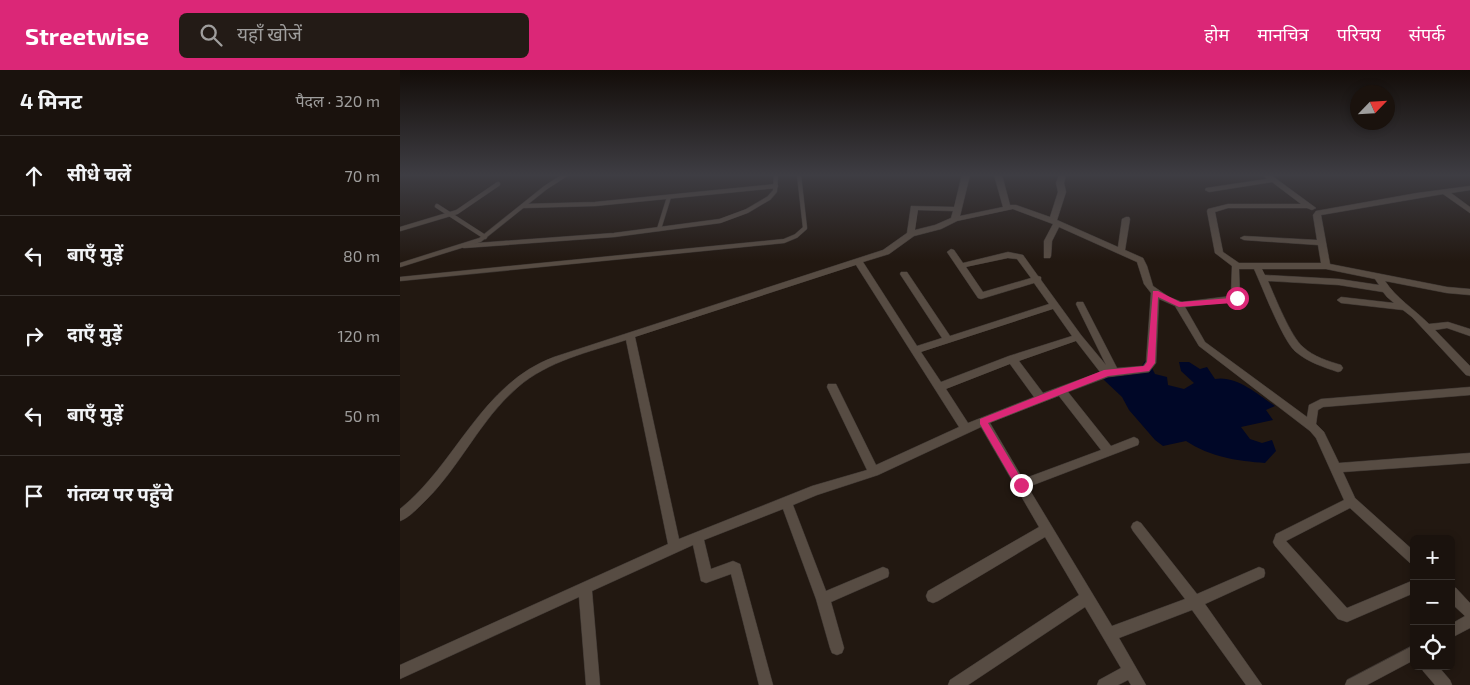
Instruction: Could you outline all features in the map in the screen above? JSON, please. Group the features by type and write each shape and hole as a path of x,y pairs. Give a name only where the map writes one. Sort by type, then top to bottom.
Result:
{"street":[{"path":"400,516 421,500 437,482 483,418 514,384 542,365 797,280 858,263 886,252 911,234 938,227 956,214 959,204"},
{"path":"1047,256 1048,241 1059,204"},
{"path":"1307,204 1319,213 1372,204"},
{"path":"1310,206 1228,206 1211,211 1219,253 1237,266 1326,266 1447,290 1470,292"},
{"path":"911,234 914,208 956,214 1007,207 1018,209 1055,222 1121,251 1142,263 1148,284 1155,293 1179,304 1236,299 1235,267 1237,266"},
{"path":"1319,213 1317,215 1326,266"},
{"path":"1121,251 1126,220"},
{"path":"1244,238 1322,243"},
{"path":"950,252 981,296 1038,279"},
{"path":"960,266 993,258 1016,255 1020,257 1038,279 1078,337 1110,372"},
{"path":"858,263 966,429"},
{"path":"1256,266 1290,338 1298,349 1319,362 1338,368"},
{"path":"904,274 948,340"},
{"path":"1378,276 1386,289 1427,327 1470,372"},
{"path":"1262,278 1339,282 1386,289"},
{"path":"400,672 697,537 786,502 874,472 983,421 1061,390 1110,372 1140,370 1150,366 1155,293"},
{"path":"1341,300 1406,307"},
{"path":"1080,304 1110,372"},
{"path":"1179,304 1202,344 1311,424 1320,435 1351,502 1410,555"},
{"path":"916,350 1055,305"},
{"path":"1427,327 1448,324 1470,333"},
{"path":"630,335 675,547"},
{"path":"940,387 1012,359 1078,337"},
{"path":"1012,359 1041,398"},
{"path":"832,387 874,472"},
{"path":"1061,390 1109,451"},
{"path":"1311,424 1313,408 1320,403 1470,391"},
{"path":"983,421 1139,685"},
{"path":"1021,485 1134,442"},
{"path":"1335,468 1470,458"},
{"path":"786,502 823,599 838,648"},
{"path":"1351,502 1280,538 1279,542 1343,614 1347,615 1410,588"},
{"path":"1136,527 1195,602 1255,685"},
{"path":"933,596 1047,529"},
{"path":"697,537 706,577 734,567 736,568 766,685"},
{"path":"823,599 883,573"},
{"path":"1110,634 1195,602 1259,573"},
{"path":"585,588 593,685"},
{"path":"955,685 1088,597"},
{"path":"1455,598 1470,612"},
{"path":"1455,629 1470,621"},
{"path":"1352,685 1410,654"},
{"path":"1104,685 1131,670"},
{"path":"1431,670 1444,685"}],"lane":[{"path":"400,229 451,215 468,204"},
{"path":"400,265 464,246 485,237 527,204"},
{"path":"524,206 591,204"},
{"path":"659,229 667,204"},
{"path":"464,246 614,235 699,225 735,216 758,204"},
{"path":"400,279 784,241 796,236 804,228 802,204"},
{"path":"437,206 485,237"}],"water":[{"path":"1147,358 1155,374 1167,377 1168,385 1184,389 1194,383 1181,371 1179,362 1189,362 1200,369 1207,367 1215,379 1231,380 1247,387 1275,406 1266,410 1273,420 1241,427 1250,439 1262,443 1272,440 1276,451 1265,463 1224,457 1205,451 1186,441 1163,446 1155,440 1129,410 1122,397 1104,380 1101,373 1141,367"}],"route":[{"path":"1021,485 983,421 1107,373 1146,369 1151,363 1155,293 1179,304 1233,300 1237,298"}]}
